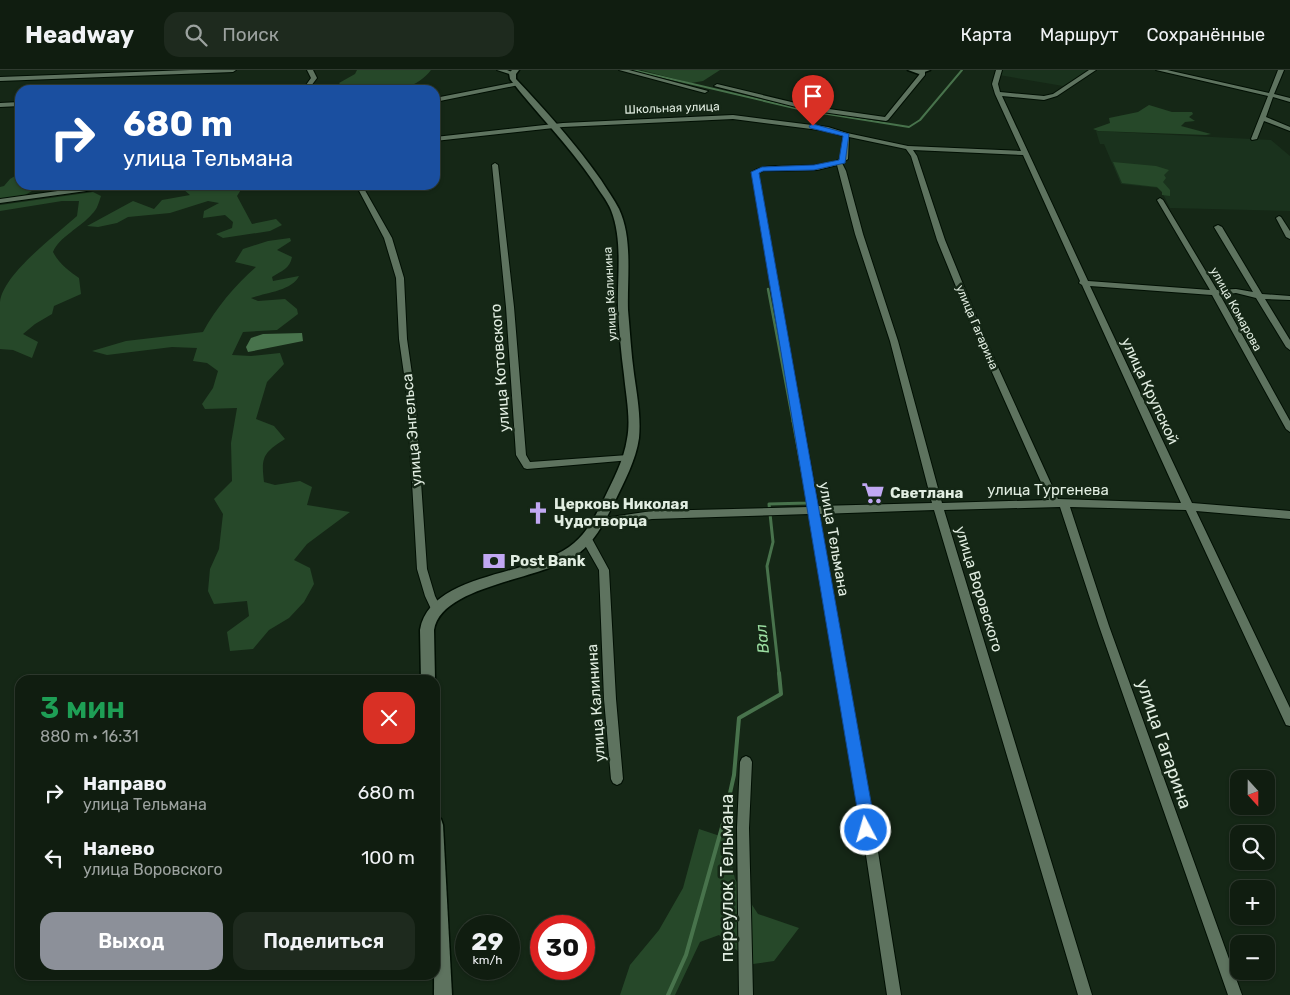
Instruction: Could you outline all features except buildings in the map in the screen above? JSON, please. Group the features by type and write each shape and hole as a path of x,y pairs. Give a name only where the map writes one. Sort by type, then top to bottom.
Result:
{"street":[{"path":"0,80 233,70"},
{"path":"309,85 314,78 310,70"},
{"path":"500,70 514,72"},
{"path":"622,70 705,91"},
{"path":"717,86 808,108 886,119 925,71 911,70"},
{"name":"улица Крупской","path":"999,70 995,84 998,94 1024,153 1083,283 1290,721"},
{"path":"998,94 1049,97 1093,70"},
{"path":"1159,70 1290,100"},
{"path":"1254,139 1281,70"},
{"name":"улица Калинина","path":"436,608 452,596 556,559 574,550 587,540 628,458 633,439 634,414 623,299 620,230 616,211 574,148 511,76 514,72"},
{"path":"440,99 517,84"},
{"path":"0,105 15,104"},
{"name":"Школьная улица","path":"440,138 614,121 733,117 828,129 846,135 908,148 1024,153"},
{"path":"1263,118 1290,129"},
{"path":"839,163 845,159 846,135"},
{"name":"улица Гагарина","path":"908,148 914,156 941,240 983,343 1060,503 1235,995"},
{"name":"улица Воровского","path":"839,163 894,341 939,506 1085,995"},
{"name":"улица Тельмана","path":"839,163 814,168 762,169 755,172 864,802 894,995"},
{"name":"улица Котовского","path":"495,165 510,306 520,455 527,466 628,458"},
{"path":"0,201 82,190"},
{"name":"улица Энгельса","path":"362,190 388,238 400,278 403,339 411,395 422,569 430,596 436,608"},
{"name":"улица Комарова","path":"1160,200 1215,293 1290,429"},
{"path":"1279,218 1290,237"},
{"path":"1218,228 1290,346"},
{"path":"1083,283 1215,293 1236,291 1260,296 1290,298"},
{"name":"улица Тургенева","path":"597,523 652,516 1060,503 1189,507 1290,516"},
{"name":"улица Калинина","path":"587,540 604,570 610,699 617,779"},
{"path":"428,675 426,640 428,622 436,608"},
{"name":"переулок Тельмана","path":"746,762 743,828 746,995"},
{"path":"440,931 443,995"}],"shaded area":[{"path":"357,70 431,70 423,79 413,85 341,85 339,83 355,74"},
{"path":"641,70 720,70 703,81 691,83"},
{"path":"1002,70 1091,70 1063,86 999,75"},
{"path":"1149,105 1172,112 1192,112 1193,114 1189,117 1195,121 1185,122 1181,126 1211,134 1098,131 1093,129 1110,123 1109,118 1138,112"},
{"path":"1096,131 1271,140 1290,156 1290,211 1170,208 1160,188 1121,184 1104,144 1100,144"},
{"path":"1113,162 1156,166 1169,170 1164,175 1166,178 1163,182 1170,190 1170,196 1162,195 1162,192 1157,187 1122,183"},
{"path":"15,176 15,190 34,190 25,195 0,199 0,187 4,186"},
{"path":"184,190 241,190 237,196 252,224 276,219 282,225 270,231 223,238 216,234 232,228 233,222 225,215 203,218 204,211 219,203 208,201 170,213 128,217 117,223 98,227 87,226 133,201 154,209 162,200 190,195"},
{"path":"93,192 101,196 98,206 87,219 60,242 53,252 61,264 79,278 81,294 54,306 52,314 23,334 38,342 32,358 13,350 0,349 0,302 3,291 20,267 77,216 79,201 62,201 0,211 0,205"},
{"path":"290,238 291,241 277,250 292,257 291,261 285,269 272,277 273,281 299,276 284,288 251,298 258,301 285,299 297,309 298,314 277,330 243,332 232,355 251,356 280,353 284,364 267,382 256,419 274,426 285,439 272,448 265,456 263,467 264,482 275,485 300,481 312,487 307,505 350,512 307,544 294,560 310,568 314,584 304,602 289,618 269,630 253,649 230,651 227,632 249,616 247,601 214,604 208,591 210,569 219,549 223,514 214,499 232,481 231,443 237,408 205,409 202,404 213,388 218,371 207,363 193,361 197,348 172,347 107,355 92,351 126,341 203,332 227,297 256,267 235,262 243,249 268,241"},
{"path":"302,333 303,341 248,352 246,347 251,338 263,334"},
{"path":"699,829 726,838 735,879 758,914 799,928 774,961 753,964 719,935 700,942 675,995 620,995 630,965 659,930 683,888"}],"waterway":[{"path":"633,70 803,110 909,127 920,120 962,70"},
{"name":"Вал","path":"768,289 793,422"},
{"name":"Вал","path":"793,421 803,475"},
{"name":"Вал","path":"779,674 767,566 773,542 769,504 808,503 808,501"},
{"name":"Вал","path":"668,995 686,955 724,820 734,775 739,718 781,694 779,673"}],"place":[{"name":"Светлана","path":"873,493"},
{"name":"Церковь Николая Чудотворца","path":"538,513"},
{"name":"Post Bank","path":"494,561"}],"route":[{"path":"813,126 846,135 845,159 843,161 814,168 762,169 755,172 864,802 866,830"}]}
